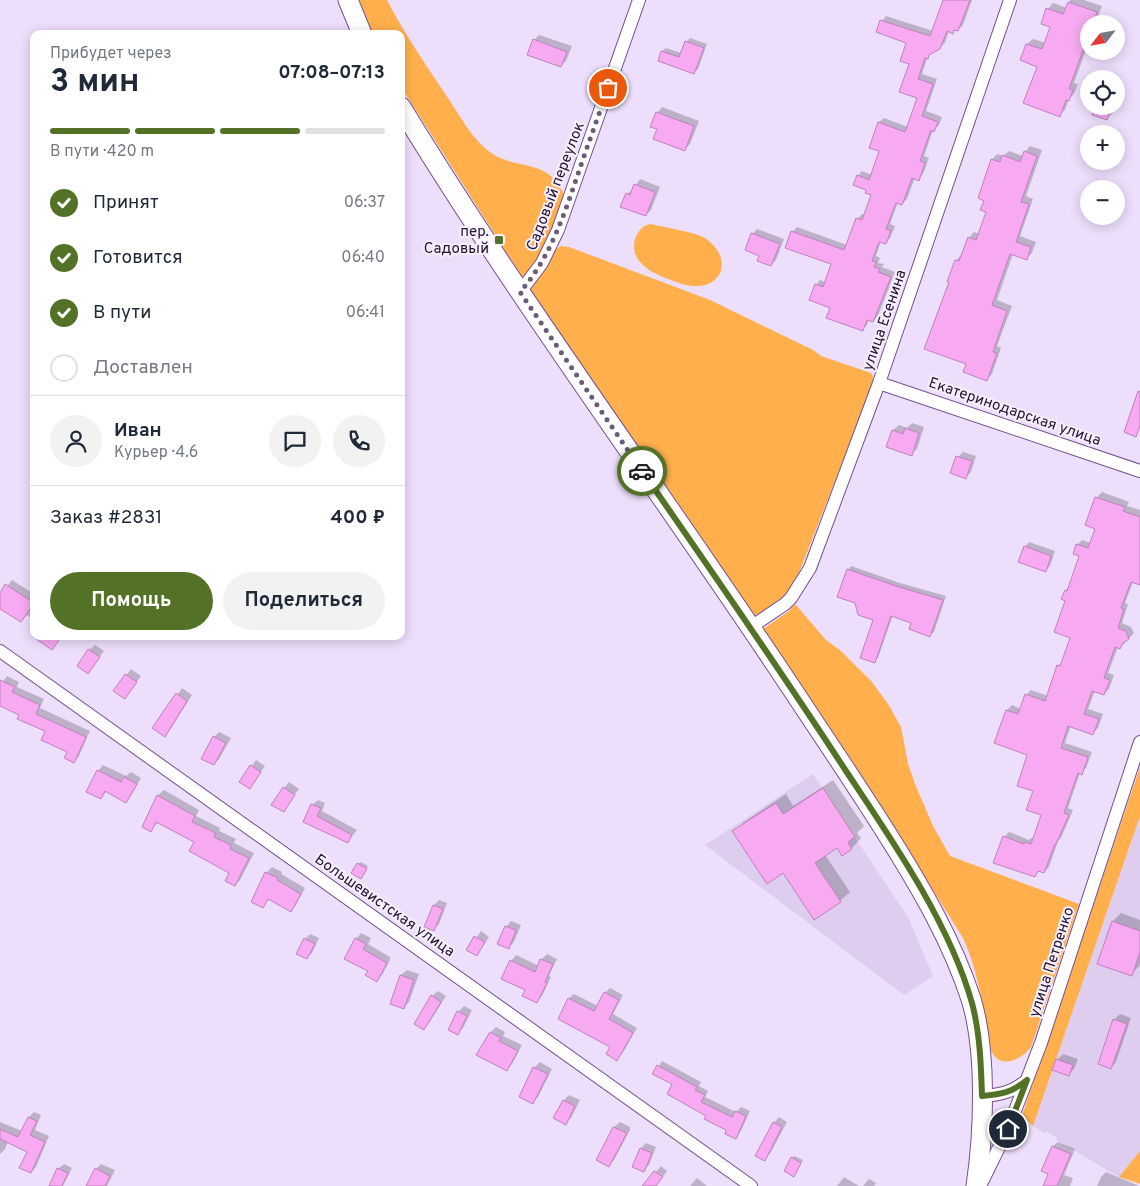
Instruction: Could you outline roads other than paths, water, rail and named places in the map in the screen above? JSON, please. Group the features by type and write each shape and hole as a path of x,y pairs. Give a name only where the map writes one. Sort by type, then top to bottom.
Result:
{"main road":[{"path":"348,0 360,30"},
{"path":"405,113 520,292 622,443 751,627 867,802 910,871 940,927 961,973 971,1002 980,1046 982,1096 978,1186"}],"street":[{"name":"Садовый переулок","path":"520,292 542,263 558,230 639,0"},
{"name":"улица Есенина","path":"751,627 785,604 796,593 810,568 880,383 1010,0"},
{"name":"Екатеринодарская улица","path":"880,383 1140,471"},
{"name":"Большевистская улица","path":"0,651 751,1186"},
{"name":"улица Петренко","path":"978,1186 1005,1137 1041,1043 1140,742"},
{"path":"982,1096 1011,1092 1027,1080"}],"place":[{"name":"пер. Садовый","path":"499,240"}]}
